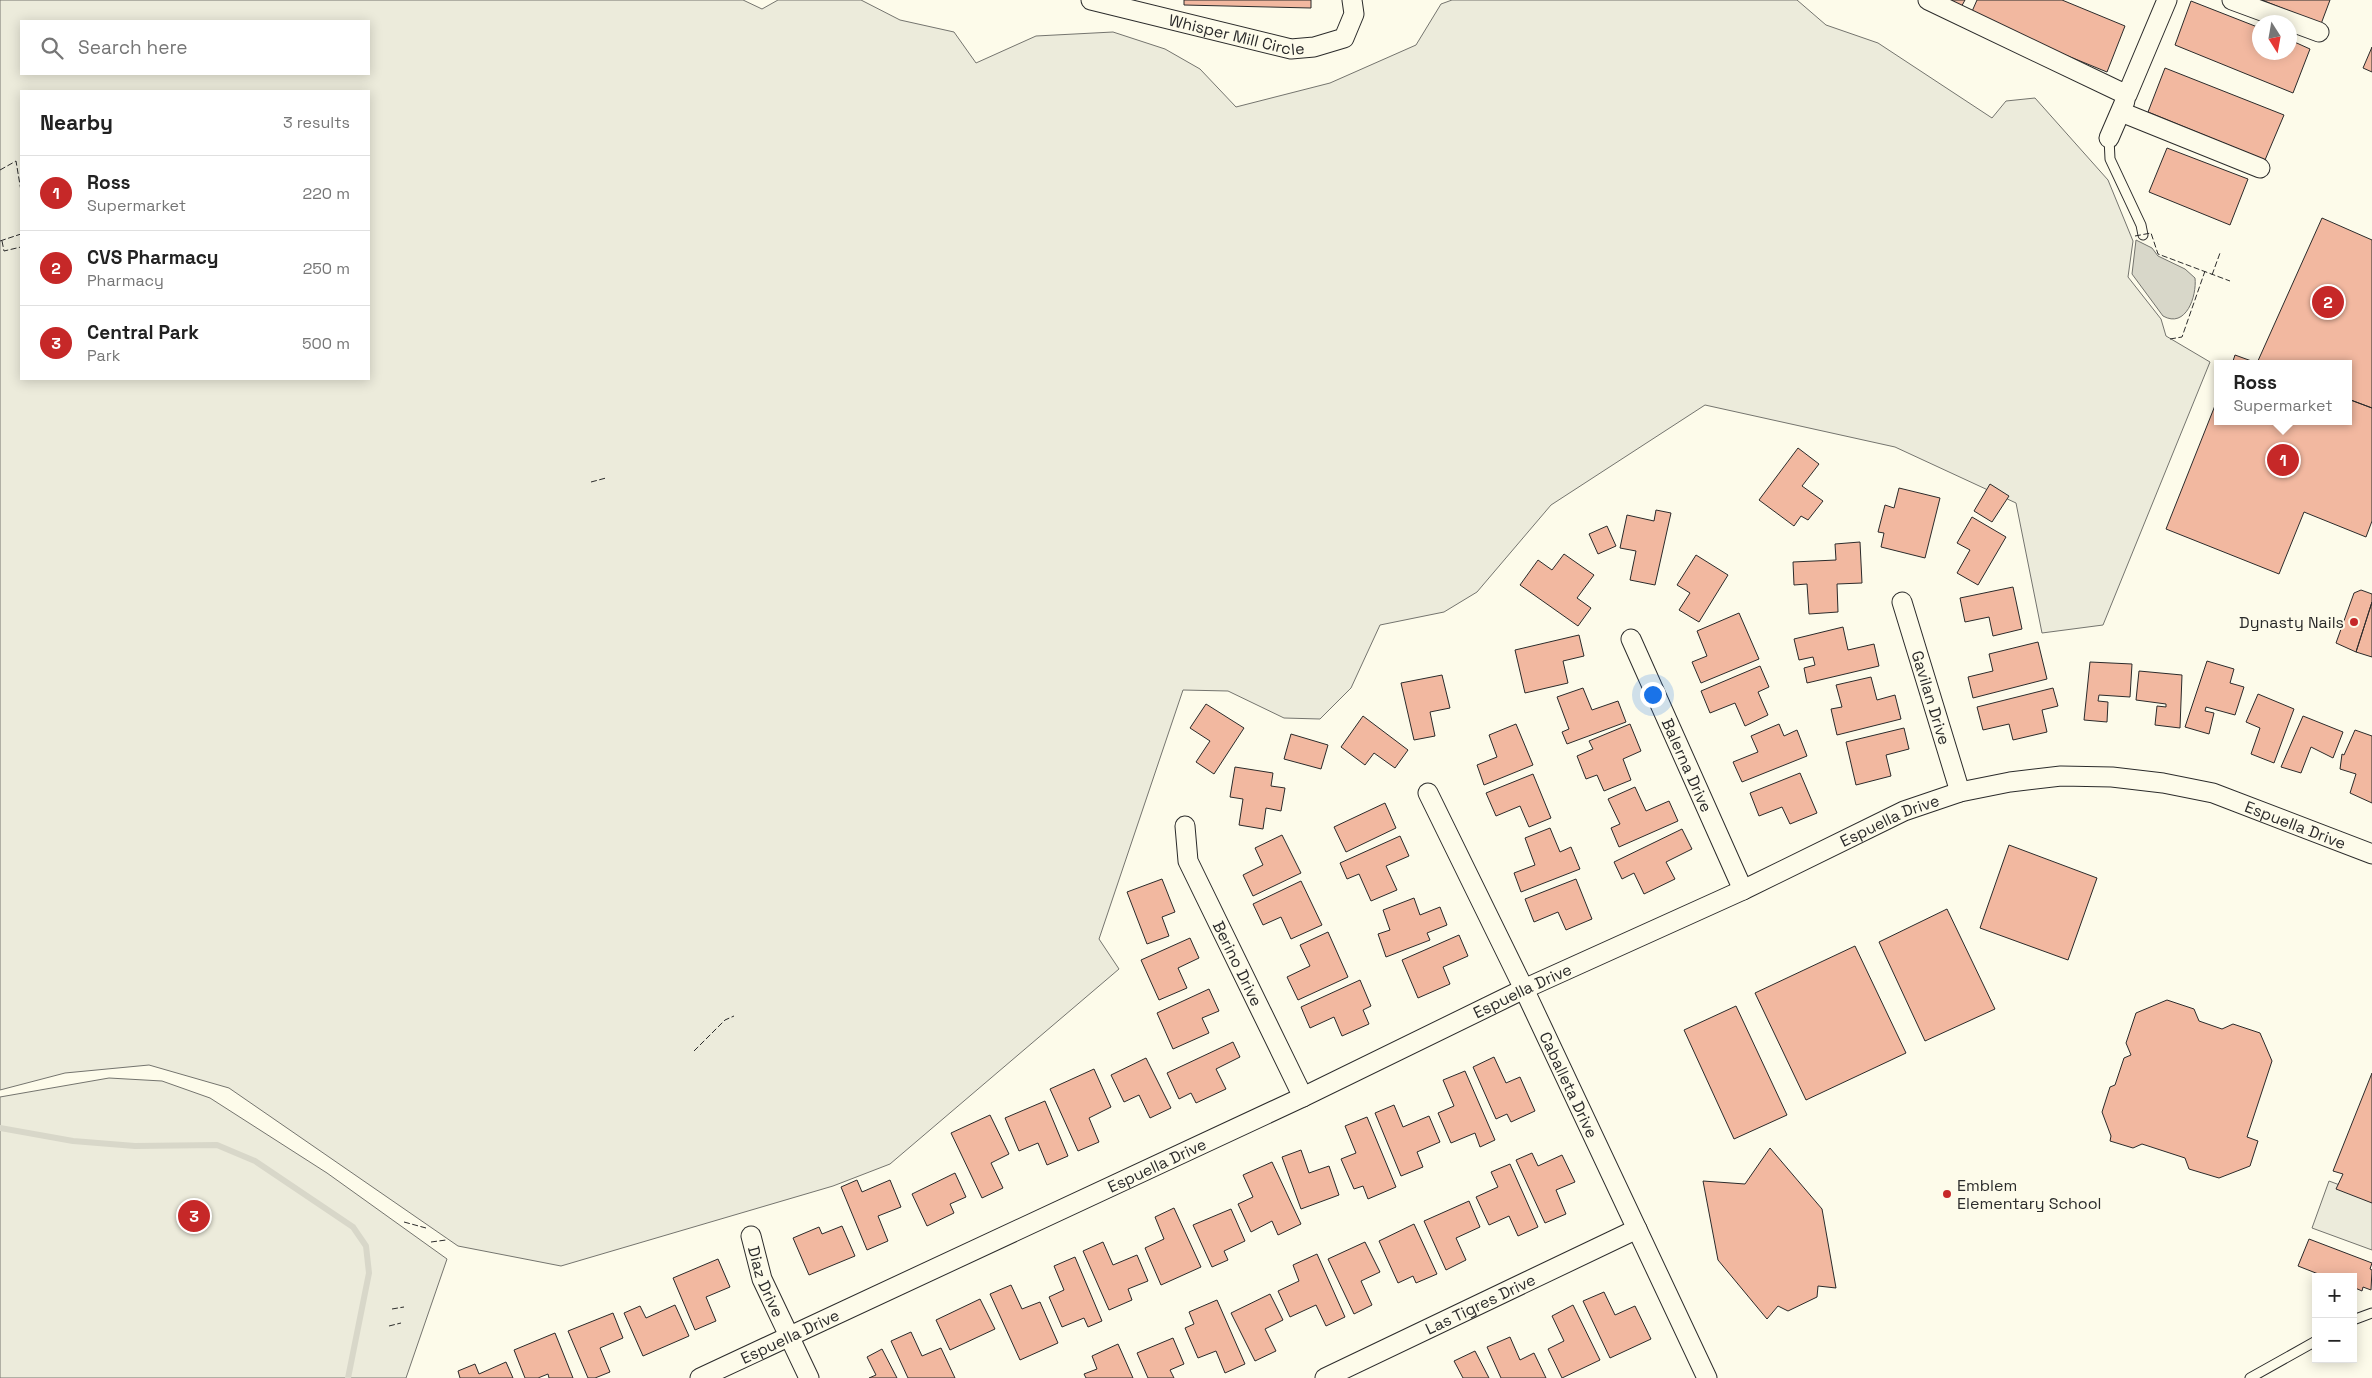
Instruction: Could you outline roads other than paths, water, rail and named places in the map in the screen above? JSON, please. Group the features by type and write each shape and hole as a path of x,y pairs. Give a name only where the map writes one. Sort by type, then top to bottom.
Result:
{"street":[{"name":"Whisper Mill Circle","path":"1091,0 1143,7 1291,49 1314,47 1344,38 1354,14 1352,0"},
{"path":"1928,0 2124,103 2260,168"},
{"path":"2109,138 2167,0"},
{"path":"2232,0 2319,32"},
{"name":"Gavilan Drive","path":"1902,602 1960,792"},
{"name":"Balerna Drive","path":"1631,638 1743,890"},
{"name":"Espuella Drive","path":"700,1378 1302,1097 1524,989 1743,890 1904,811 1960,792 2010,782 2061,776 2112,777 2163,782 2213,794 2372,854"},
{"name":"Caballeta Drive","path":"1428,793 1524,989 1706,1378"},
{"name":"Berino Drive","path":"1185,826 1188,861 1302,1097"},
{"name":"Las Tigres Drive","path":"1325,1378 1636,1229"},
{"name":"Diaz Drive","path":"751,1236 762,1279 809,1378"}],"lane":[{"path":"2109,138 2110,159 2143,235"},
{"path":"2357,1319 2372,1313"},
{"path":"2250,1378 2312,1343"}],"waterway":[{"path":"0,1128 73,1141 135,1146 217,1145 255,1161 353,1227 366,1246 369,1273 348,1378"}],"place":[{"name":"CVS Pharmacy","path":"2328,302"},
{"name":"Ross","path":"2283,460"},
{"name":"Dynasty Nails","path":"2354,622"},
{"name":"Emblem Elementary School","path":"1947,1194"},
{"name":"Central Park","path":"194,1216"}]}
